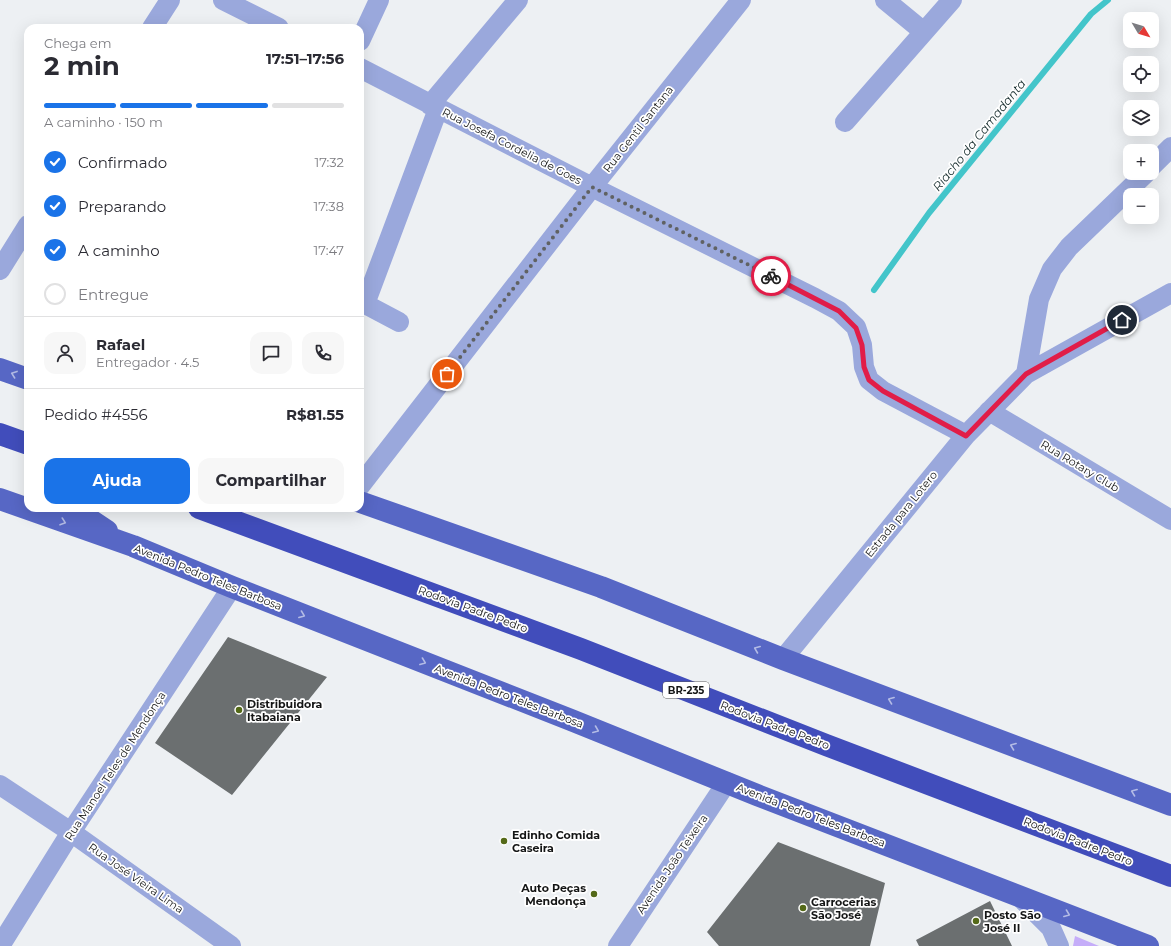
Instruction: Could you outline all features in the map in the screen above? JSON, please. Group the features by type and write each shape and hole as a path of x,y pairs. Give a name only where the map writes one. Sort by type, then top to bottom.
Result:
{"highway":[{"path":"0,434 24,443"},
{"name":"Rodovia Padre Pedro","path":"210,512 581,649 826,745 1171,876"}],"main road":[{"path":"0,369 24,378"},
{"name":"Avenida Pedro Teles Barbosa","path":"0,500 24,508"},
{"path":"364,503 601,587 783,659 1171,805"},
{"name":"Avenida Pedro Teles Barbosa","path":"35,512 133,546 232,587 757,795 1148,946"},
{"path":"83,512 92,521 133,546"}],"street":[{"path":"155,24 170,0"},
{"path":"223,0 272,24"},
{"path":"364,32 379,0"},
{"path":"364,300 434,107 518,0"},
{"path":"885,0 924,32"},
{"path":"845,122 952,0"},
{"name":"Rua Gentil Santana","path":"364,481 592,187 730,4"},
{"name":"Rua Josefa Cordelia de Goes","path":"364,70 434,107 839,311 856,328 862,345 864,367 869,380 883,391 966,436"},
{"path":"1159,159 1171,147"},
{"path":"1026,374 1039,300 1052,269 1069,247 1139,180"},
{"path":"0,270 24,231"},
{"name":"Estrada para Lotero","path":"783,659 966,436 1026,374 1171,293"},
{"path":"364,304 399,322"},
{"name":"Rua Rotary Club","path":"989,411 1171,520"},
{"name":"Rua Manoel Teles de Mendonça","path":"1,946 71,832 232,587"},
{"name":"Avenida João Teixeira","path":"618,946 727,782"},
{"name":"Rua José Vieira Lima","path":"0,785 71,832 231,946"},
{"path":"1018,895 1051,928 1059,946"}],"shaded area":[{"path":"1075,936 1099,946 1073,946"}],"building":[{"name":"Distribuidora Itabaiana","path":"228,637 327,677 232,795 155,743"},
{"name":"Carrocerias São José","path":"778,842 885,883 870,946 719,946 707,932"},
{"name":"Posto São José II","path":"990,901 1012,946 919,946 916,940"}],"waterway":[{"name":"Riacho da Camadanta","path":"874,290 929,213 1091,14 1108,0"}],"way so far":[{"path":"447,374 592,187 771,276"}],"place":[{"name":"Distribuidora Itabaiana","path":"239,710"},
{"name":"Edinho Comida Caseira","path":"504,841"},
{"name":"Auto Peças Mendonça","path":"594,894"},
{"name":"Carrocerias São José","path":"803,908"},
{"name":"Posto São José II","path":"976,921"}],"route":[{"path":"771,276 839,311 856,328 862,345 864,367 869,380 883,391 966,436 1026,374 1122,320"}]}
